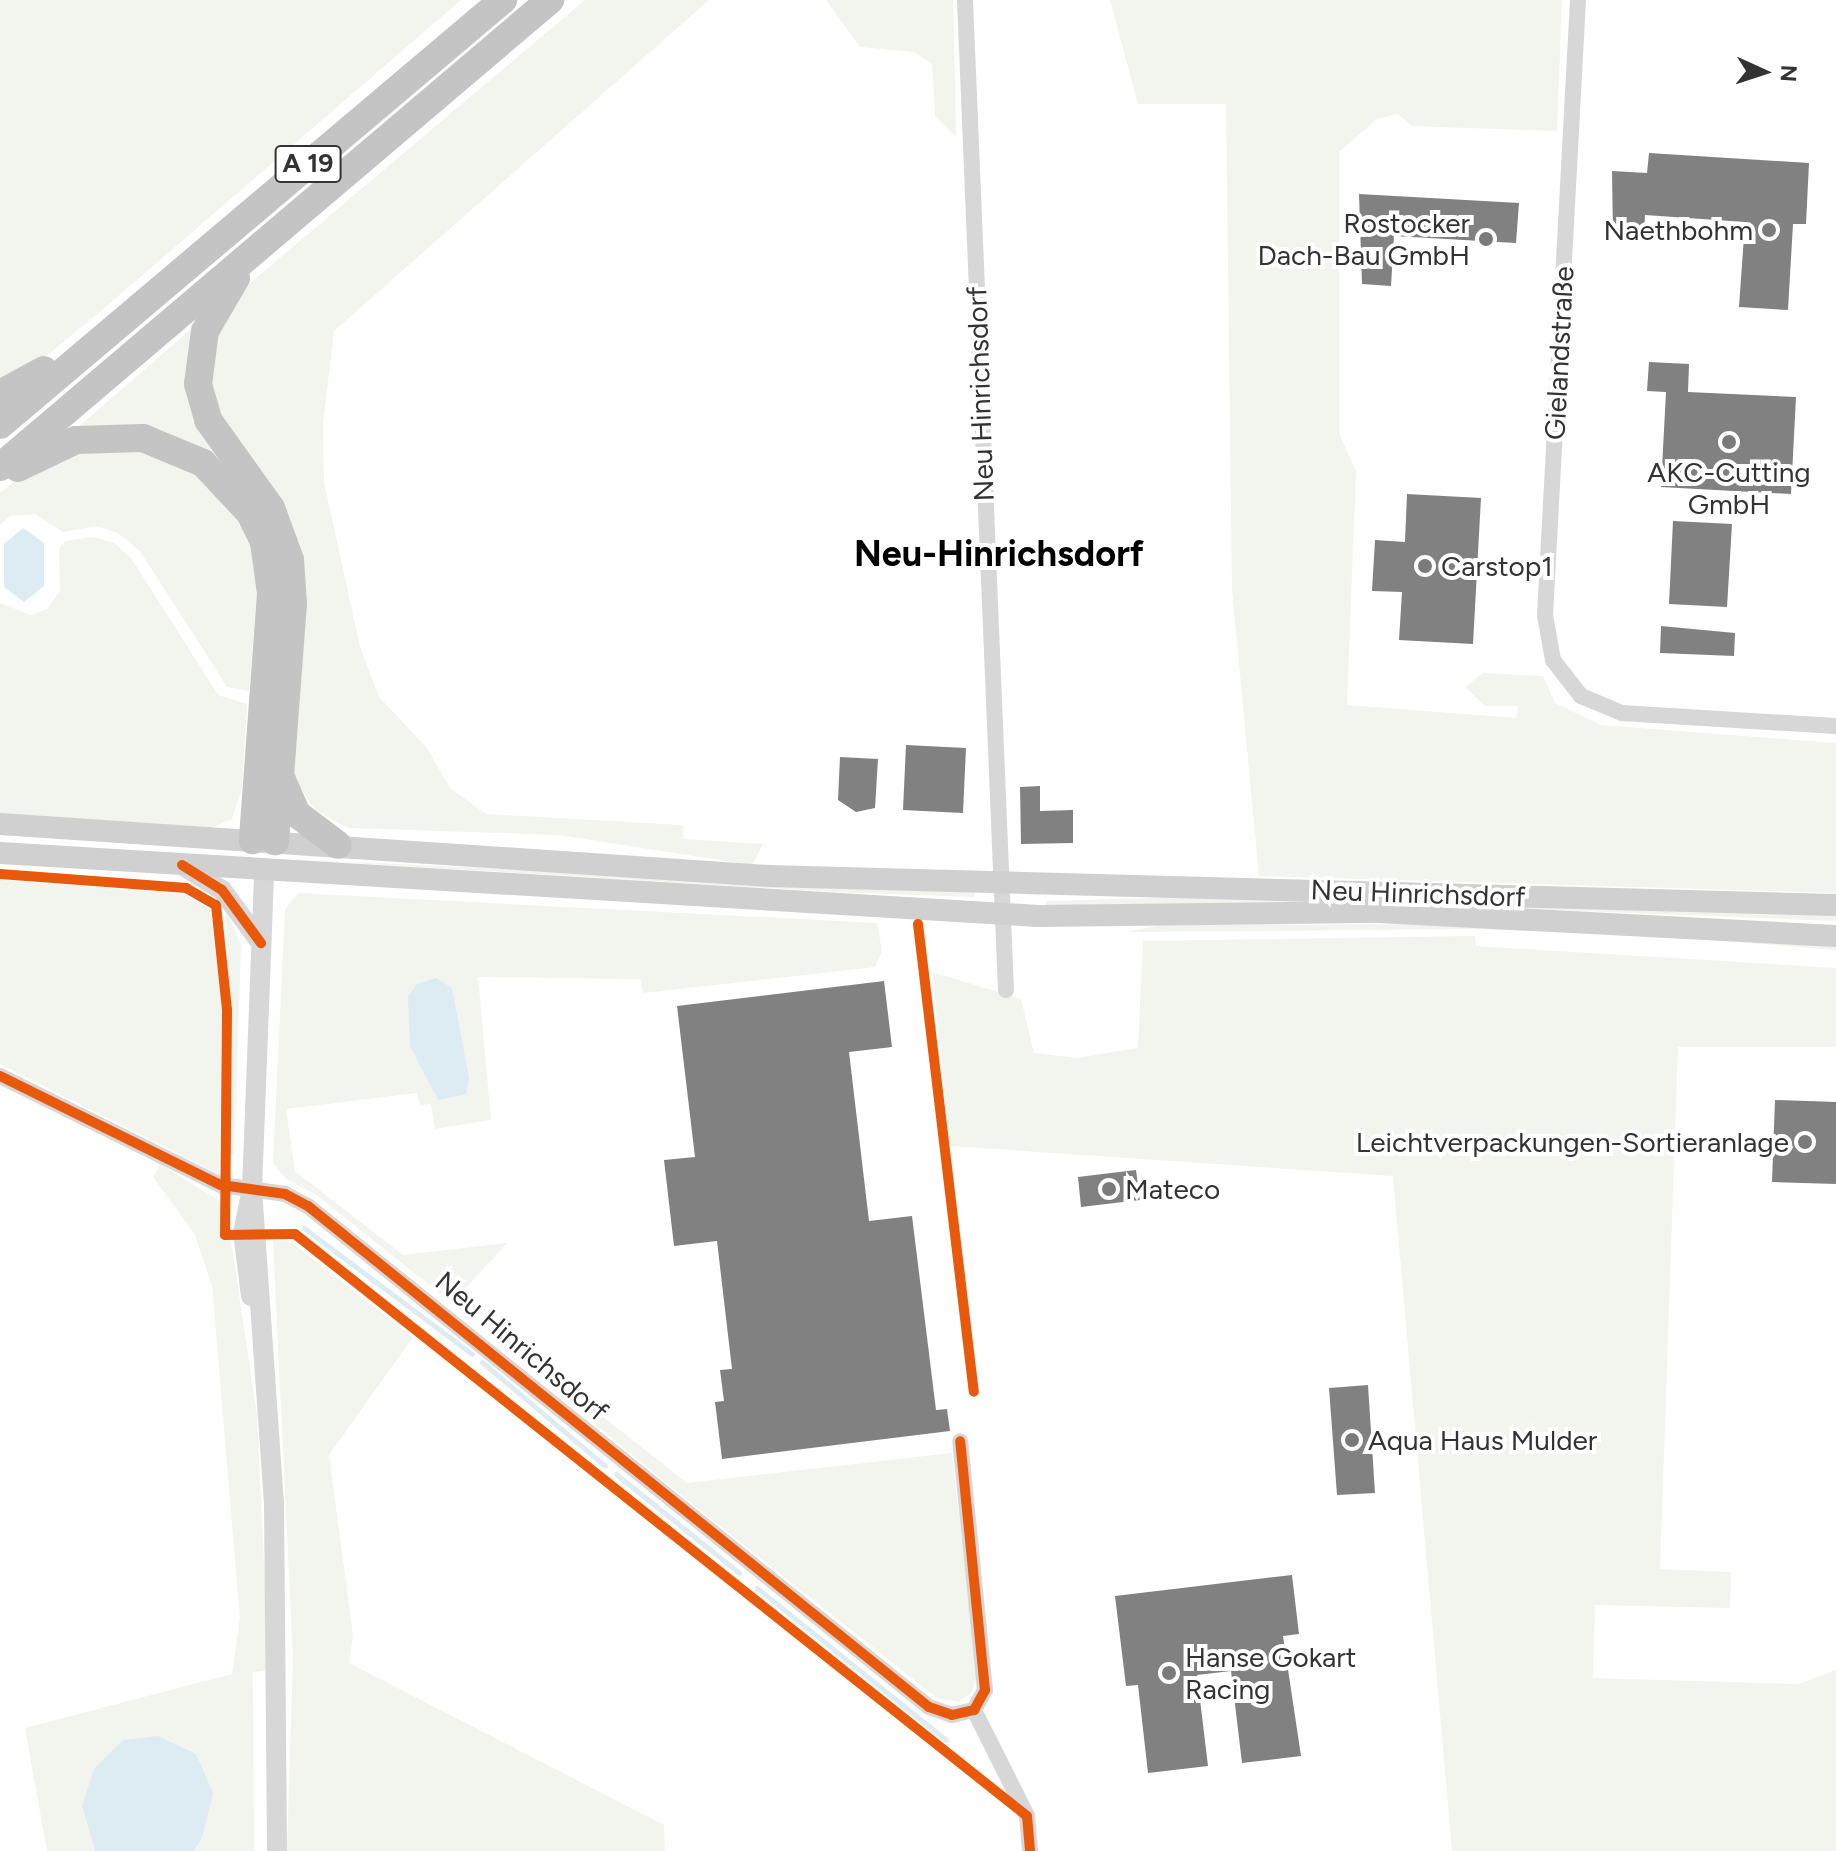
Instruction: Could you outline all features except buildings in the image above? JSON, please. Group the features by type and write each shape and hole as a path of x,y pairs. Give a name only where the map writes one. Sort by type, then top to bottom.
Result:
{"highway":[{"name":"A 19","path":"0,425 503,0"},
{"name":"A 19","path":"0,467 550,0"},
{"path":"250,255 205,331 198,384 208,420 271,508 290,560 293,603 280,768 264,841"},
{"path":"0,394 116,327"},
{"path":"0,479 58,445 129,436 191,455 222,478 250,513 264,542 271,593 264,841"},
{"path":"280,768 297,814 338,845"}],"main road":[{"name":"Neu Hinrichsdorf","path":"0,824 723,873 1039,886 1836,905"},
{"path":"264,841 264,870"},
{"name":"Neu Hinrichsdorf","path":"0,853 1004,914 1379,912 1836,936"},
{"path":"976,912 1001,884"},
{"path":"1004,914 1019,891 1039,886"}],"street":[{"name":"Neu Hinrichsdorf","path":"965,0 1006,990"},
{"name":"Gielandstraße","path":"1578,0 1545,615 1553,660 1581,696 1622,713 1836,726"},
{"path":"182,865 222,890 261,943"},
{"path":"264,870 252,1189 259,1233 267,1415 276,1668 277,1851"},
{"name":"Neu Hinrichsdorf","path":"0,1076 221,1185 285,1194 346,1234 929,1707 952,1715 974,1710"},
{"path":"960,1441 985,1675 974,1710 1027,1816 1030,1851"}],"shaded area":[{"path":"0,0 461,0 101,311 34,366 0,385"},
{"path":"585,0 709,0 334,331 323,424 324,482 360,647 379,697 427,748 450,788 486,814 682,825 684,839 763,844 752,865 559,835 348,828 315,810 290,771 304,600 225,432 205,361 237,294"},
{"path":"826,0 953,0 956,137 935,116 932,64 914,52 860,47"},
{"path":"1110,0 1562,0 1557,131 1412,126 1398,114 1377,119 1339,152 1339,433 1356,471 1347,705 1516,718 1518,706 1485,706 1465,687 1483,673 1543,676 1555,703 1601,725 1836,743 1836,893 1259,876 1232,589 1226,104 1138,104"},
{"path":"197,324 192,349 242,478 281,618 219,466 69,435"},
{"path":"123,443 193,463 252,532 258,576 249,691 227,687 140,551 118,533 97,526 63,532 35,514 10,516 0,525 0,493 42,461"},
{"path":"23,528 44,543 44,586 24,602 4,587 4,544"},
{"path":"94,537 114,543 131,558 218,695 247,704 242,788 232,819 214,827 0,817 0,603 31,615 47,609 60,591 59,549 65,541"},
{"path":"305,860 975,892 974,897 835,892"},
{"path":"0,880 183,894 210,909 222,1003 219,1174 0,1064"},
{"path":"298,893 877,923 882,951 875,967 643,993 641,979 478,977 491,1120 435,1129 431,1104 420,1105 417,1093 286,1109 295,1171 403,1255 507,1243 452,1303 315,1194 286,1179 273,1163 285,909"},
{"path":"1376,897 1836,911 1836,921 1375,903 1046,906 1046,901 1154,898"},
{"path":"225,905 241,946 234,1156 225,1149 230,1007"},
{"path":"1496,924 1836,945 1836,950 1651,935 1475,929 1127,932 1162,925"},
{"path":"1475,936 1476,946 1836,968 1836,1047 1678,1047 1660,1569 1731,1572 1730,1608 1595,1605 1593,1678 1799,1684 1836,1670 1836,1851 1452,1851 1393,1176 950,1146 932,972 1021,999 1034,1053 1077,1058 1138,1048 1143,941"},
{"path":"436,978 452,988 469,1078 466,1094 438,1100 410,1046 408,997 417,984"},
{"path":"160,1164 225,1204 221,1240 231,1241 257,1415 269,1670 253,1672 254,1851 194,1851 202,1838 82,1806 95,1851 47,1851 25,1728 232,1674 240,1618 212,1286 195,1235 153,1177"},
{"path":"273,1241 291,1242 413,1337 329,1455 353,1635 349,1663 664,1825 665,1851 287,1851 293,1659"},
{"path":"512,1322 517,1337 512,1345 687,1483 952,1453 977,1676 972,1692 959,1702 937,1698 681,1495 496,1343"},
{"path":"158,1736 196,1754 213,1793 202,1838 194,1851 95,1851 82,1806 94,1769 123,1740"}],"waterway":[{"path":"304,1228 472,1354"},
{"path":"482,1362 605,1466"},
{"path":"616,1474 739,1573"},
{"path":"757,1588 946,1740"}],"cycle path":[{"path":"182,865 222,890 261,943"},
{"path":"0,874 186,888 216,905 227,1010 225,1235 295,1234 1027,1816 1030,1851"},
{"path":"918,924 974,1392"},
{"path":"0,1076 221,1185 285,1194 308,1206 929,1707 952,1715 974,1710 985,1690 960,1441"}],"place":[{"name":"Naethbohm","path":"1769,230"},
{"name":"Rostocker Dach-Bau GmbH","path":"1486,239"},
{"name":"AKC-Cutting GmbH","path":"1729,442"},
{"name":"Carstop1","path":"1425,566"},
{"name":"Leichtverpackungen-Sortieranlage","path":"1805,1142"},
{"name":"Mateco","path":"1109,1189"},
{"name":"Aqua Haus Mulder","path":"1352,1440"},
{"name":"Hanse Gokart Racing","path":"1169,1673"}],"district":[{"name":"Neu-Hinrichsdorf","path":"999,554"}]}
